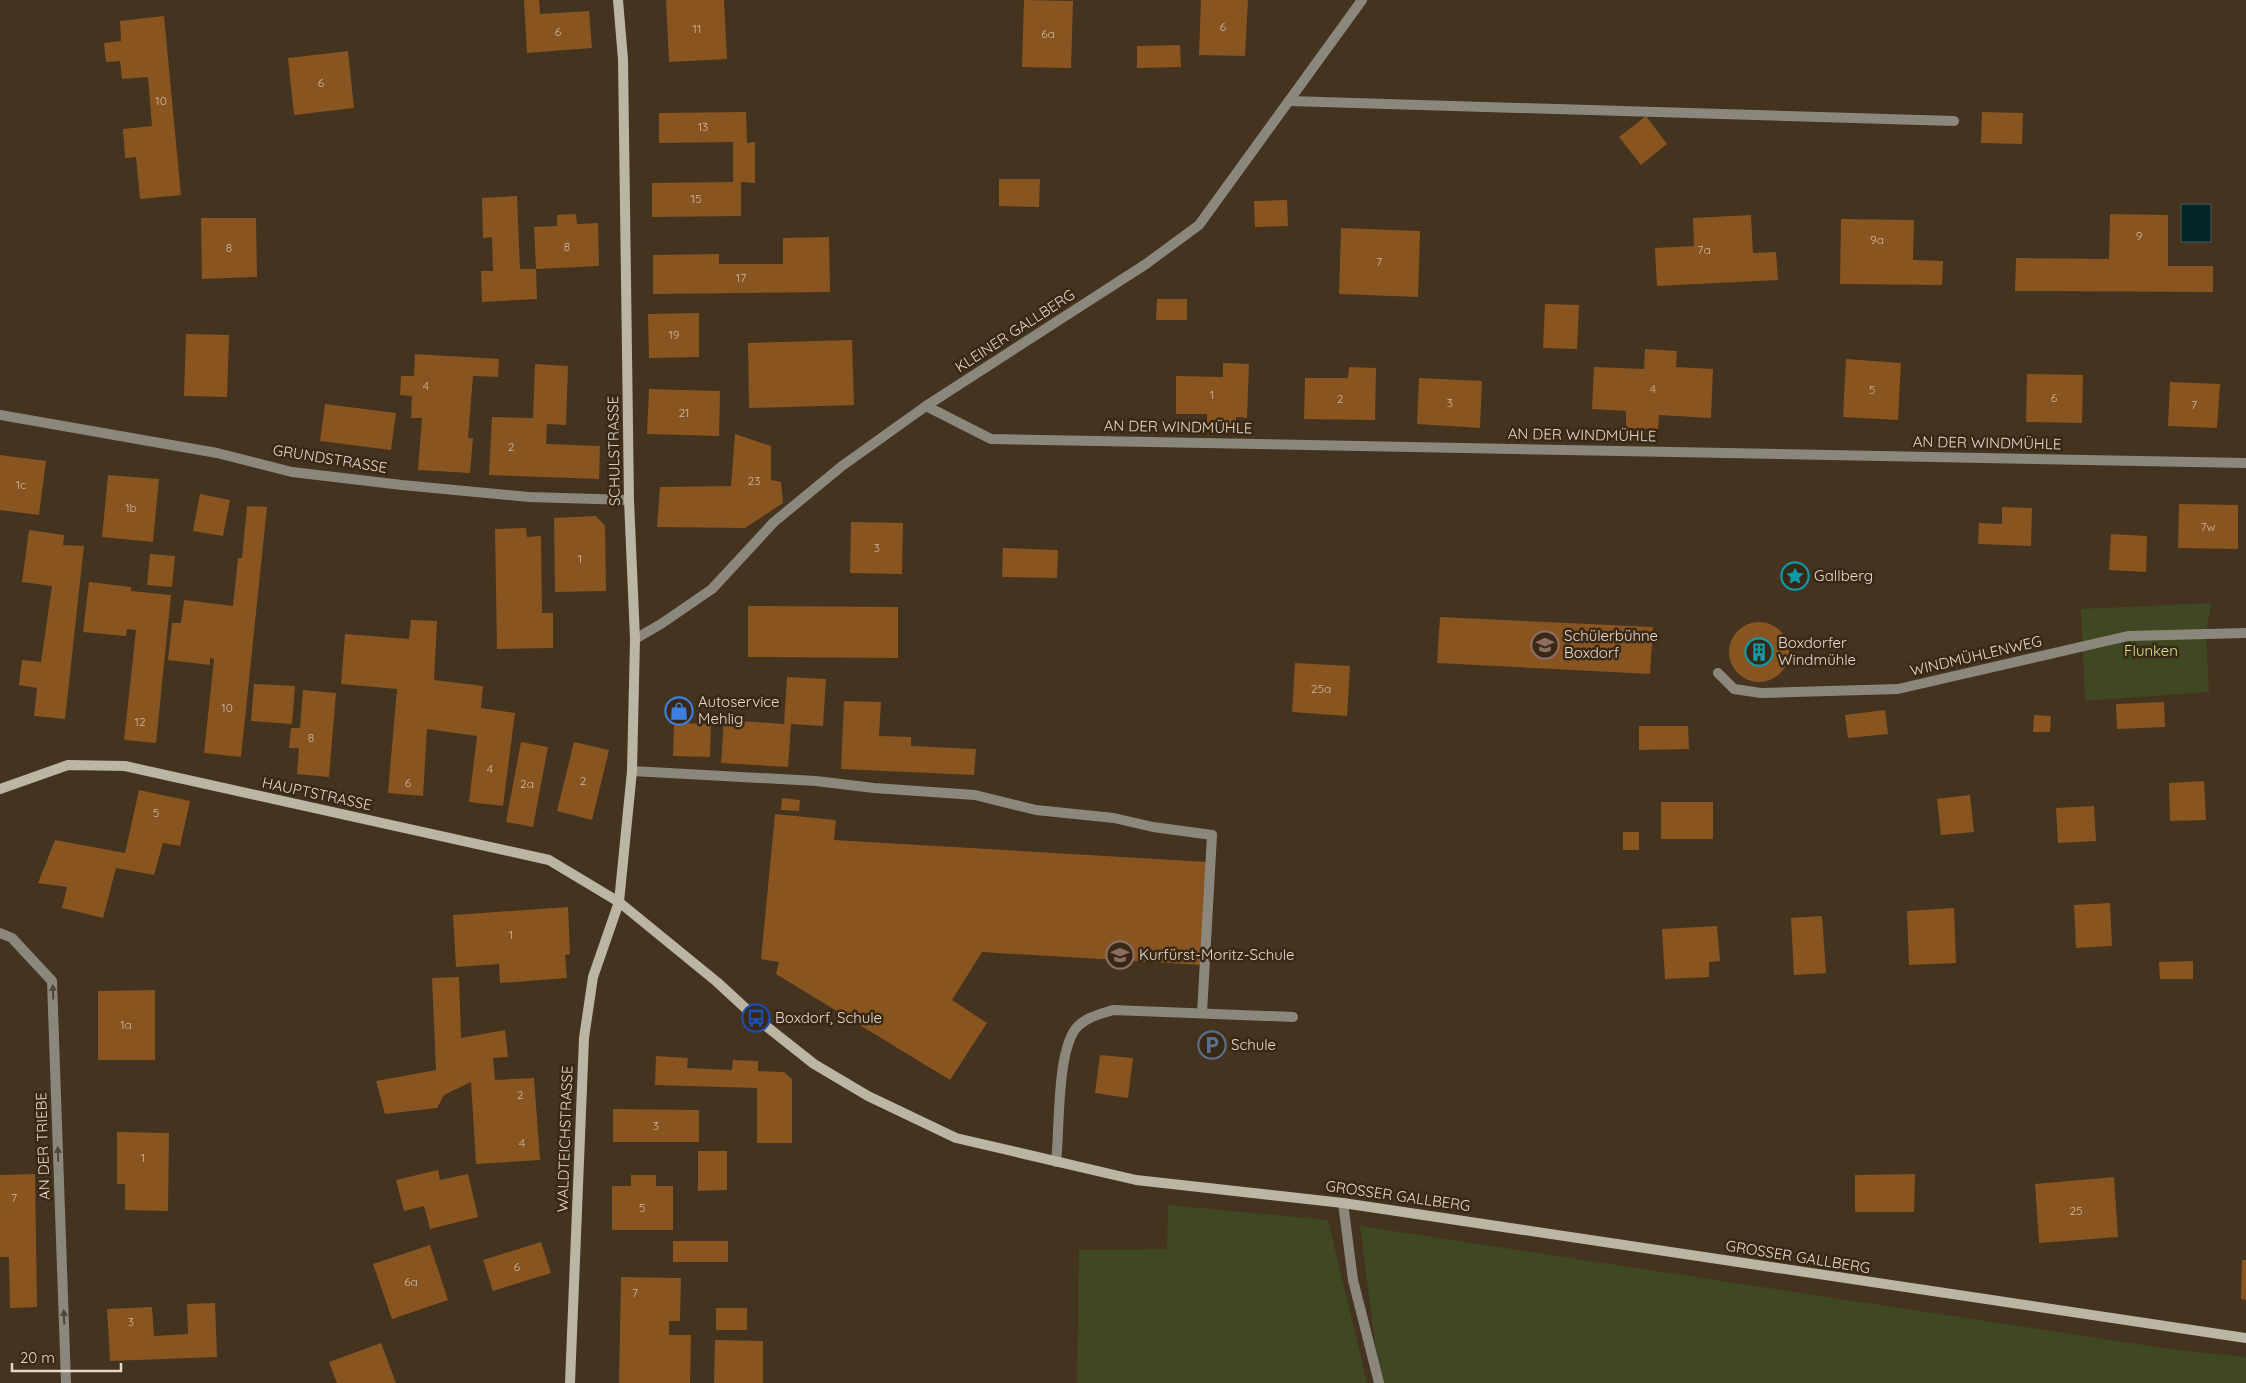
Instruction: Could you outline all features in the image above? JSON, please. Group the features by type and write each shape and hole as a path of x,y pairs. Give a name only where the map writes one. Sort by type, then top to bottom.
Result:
{"street":[{"name":"SCHULSTRASSE","path":"618,0 623,60 629,500 635,639 632,771 619,902"},
{"name":"KLEINER GALLBERG","path":"635,639 661,624 712,589 774,522 842,466 926,406 1146,264 1199,225 1362,0"},
{"path":"1289,101 1954,121"},
{"name":"AN DER WINDMÜHLE","path":"926,406 991,439 2246,463"},
{"name":"GRUNDSTRASSE","path":"0,415 217,453 292,472 402,485 529,496 629,500"},
{"name":"WINDMÜHLENWEG","path":"1718,673 1734,689 1761,693 1898,689 2128,636 2246,633"},
{"name":"HAUPTSTRASSE","path":"0,789 68,765 125,766 548,860 619,902"},
{"path":"632,771 816,781 874,788 975,795 1036,810 1114,818 1212,835 1202,1013"},
{"name":"GROSSER GALLBERG","path":"619,902 717,982 756,1018 814,1064 868,1096 956,1138 1136,1180 1343,1203 2246,1338"},
{"name":"WALDTEICHSTRASSE","path":"570,1383 584,1038 593,977 619,902"},
{"name":"AN DER TRIEBE","path":"0,932 12,938 52,981 66,1383"},
{"path":"1056,1162 1064,1061 1068,1043 1078,1027 1091,1017 1113,1010 1294,1017"},
{"path":"1343,1203 1353,1280 1379,1383"}],"green space":[{"name":"Flunken","path":"2211,603 2206,634 2209,692 2085,701 2081,609"},
{"path":"1168,1205 1328,1220 1367,1383 1077,1383 1079,1250 1167,1249"},
{"path":"1360,1226 2177,1350 2246,1357 2246,1383 1380,1383"}],"water":[{"path":"2181,204 2211,204 2211,242 2181,242"}],"building":[{"path":"524,0 539,0 540,14 589,11 592,48 527,53"},
{"path":"666,0 724,0 727,59 669,62"},
{"path":"1024,0 1073,1 1071,68 1022,67"},
{"path":"1201,0 1248,0 1245,56 1199,55"},
{"path":"164,16 181,195 140,199 136,157 125,158 123,129 152,126 148,77 122,79 120,61 106,62 104,43 121,41 120,21"},
{"path":"1180,45 1181,67 1137,68 1137,46"},
{"path":"348,51 354,108 294,115 288,58"},
{"path":"746,112 747,143 755,142 755,183 741,182 741,216 652,217 652,183 733,182 733,142 659,143 659,113"},
{"path":"1982,112 2023,113 2022,144 1981,143"},
{"path":"1646,116 1667,144 1641,165 1619,137"},
{"path":"999,179 1040,179 1039,207 999,206"},
{"path":"517,196 520,269 536,269 537,299 482,302 481,271 493,271 492,237 483,238 482,198"},
{"path":"1287,200 1288,226 1255,227 1254,201"},
{"path":"576,214 577,224 598,223 599,266 536,269 534,227 557,226 557,215"},
{"path":"2110,214 2168,215 2168,266 2213,266 2213,292 2015,291 2016,258 2109,259"},
{"path":"1751,215 1753,253 1776,252 1778,280 1657,286 1655,248 1694,246 1693,218"},
{"path":"201,218 256,218 257,277 202,279"},
{"path":"1841,219 1914,220 1913,260 1943,261 1942,285 1840,284"},
{"path":"1341,228 1420,231 1418,297 1339,294"},
{"path":"829,237 830,292 653,294 653,255 719,254 719,264 783,264 783,238"},
{"path":"1157,299 1187,299 1187,320 1156,320"},
{"path":"1545,304 1579,305 1577,349 1543,348"},
{"path":"699,313 699,357 649,358 648,314"},
{"path":"186,334 229,335 227,397 184,396"},
{"path":"852,340 854,405 749,408 748,343"},
{"path":"1645,349 1677,351 1676,367 1713,369 1711,418 1659,415 1658,429 1626,428 1626,411 1592,409 1594,367 1644,369"},
{"path":"415,354 499,359 498,377 473,376 468,438 473,438 470,473 418,470 422,418 411,418 412,396 400,395 401,376 414,376"},
{"path":"1846,359 1901,363 1898,420 1843,417"},
{"path":"1223,363 1249,364 1247,418 1236,417 1236,425 1207,424 1207,414 1176,414 1176,376 1223,377"},
{"path":"535,364 568,366 566,425 547,424 546,444 600,446 599,479 489,475 492,417 533,418"},
{"path":"1349,367 1376,368 1375,420 1304,419 1305,378 1348,378"},
{"path":"2027,374 2083,375 2082,423 2026,422"},
{"path":"1419,378 1482,381 1480,428 1417,424"},
{"path":"2170,382 2220,384 2217,428 2168,426"},
{"path":"649,389 720,391 719,436 647,434"},
{"path":"325,404 396,413 391,450 320,441"},
{"path":"735,434 771,446 771,480 781,482 783,503 745,528 657,527 660,487 731,486"},
{"path":"0,455 46,461 39,515 0,510"},
{"path":"108,475 159,479 153,542 102,537"},
{"path":"200,494 230,500 223,536 193,531"},
{"path":"2179,504 2238,505 2238,549 2178,548"},
{"path":"247,506 267,507 241,757 204,753 214,659 210,658 210,665 168,660 172,623 181,623 184,600 233,606 238,558 242,558"},
{"path":"2002,507 2032,508 2031,546 1978,544 1979,523 2002,524"},
{"path":"596,516 605,526 606,591 555,592 554,518"},
{"path":"851,522 903,523 902,574 850,573"},
{"path":"526,528 527,537 541,536 542,613 553,613 553,648 497,649 495,529"},
{"path":"29,530 64,535 63,545 84,546 65,719 34,716 37,688 19,685 22,660 41,662 52,586 22,582"},
{"path":"2111,534 2147,536 2146,572 2109,570"},
{"path":"1003,548 1058,550 1057,578 1002,577"},
{"path":"150,554 175,556 172,587 147,585"},
{"path":"89,582 131,587 131,591 171,595 156,743 124,740 136,630 127,629 126,636 83,632"},
{"path":"748,606 898,607 898,658 748,657"},
{"name":"Schülerbühne Boxdorf","path":"1440,617 1653,627 1650,674 1437,663"},
{"path":"411,620 437,621 434,680 483,686 481,708 515,713 503,806 469,802 477,736 427,729 423,796 388,793 397,689 341,684 345,634 409,639"},
{"name":"Boxdorfer Windmühle","path":"1753,622 1765,622 1776,627 1784,635 1789,646 1787,664 1776,677 1765,682 1753,682 1742,677 1734,669 1729,658 1729,646 1734,635 1742,627"},
{"path":"1295,663 1350,666 1347,716 1292,712"},
{"path":"787,677 826,679 823,726 791,724 788,767 721,763 724,720 784,724"},
{"path":"254,684 295,686 292,724 251,721"},
{"path":"303,690 336,693 329,777 297,774 299,748 289,748 291,728 300,728"},
{"path":"844,701 881,702 879,736 911,737 911,746 976,749 974,775 841,769"},
{"path":"2164,702 2165,727 2117,729 2116,704"},
{"path":"1885,710 1888,734 1848,738 1845,715"},
{"path":"2034,715 2051,716 2050,732 2033,732"},
{"path":"674,723 711,724 710,757 673,756"},
{"path":"1639,726 1688,726 1689,749 1639,750"},
{"path":"521,742 548,747 533,827 506,822"},
{"path":"574,742 609,750 592,820 557,811"},
{"path":"2204,781 2206,820 2170,821 2169,783"},
{"path":"139,790 190,801 180,846 163,843 154,875 116,868 103,918 62,908 67,887 38,883 55,840 125,853"},
{"path":"1970,795 1974,832 1941,835 1937,799"},
{"path":"782,798 800,800 799,811 781,810"},
{"path":"1661,802 1713,802 1713,839 1661,839"},
{"path":"2094,806 2096,841 2058,843 2056,808"},
{"path":"775,814 836,820 834,840 1208,862 1202,965 982,952 952,1000 987,1023 950,1080 776,974 779,962 761,959"},
{"path":"1623,832 1639,832 1639,850 1623,850"},
{"path":"2110,903 2112,946 2076,948 2074,905"},
{"path":"568,907 570,954 565,955 567,978 500,983 499,964 456,967 453,915"},
{"path":"1954,908 1956,963 1909,965 1907,911"},
{"path":"1822,916 1826,973 1794,975 1791,918"},
{"path":"1717,926 1720,961 1709,962 1709,977 1665,979 1662,929"},
{"path":"2193,961 2193,979 2160,979 2159,962"},
{"path":"459,977 461,1038 505,1030 508,1057 493,1058 495,1080 534,1078 540,1160 476,1164 471,1082 444,1095 437,1108 385,1114 376,1081 436,1070 432,978"},
{"path":"155,990 155,1060 98,1060 98,991"},
{"path":"1100,1055 1133,1058 1128,1098 1095,1093"},
{"path":"656,1056 688,1058 687,1068 732,1070 733,1060 758,1061 758,1071 784,1072 792,1079 792,1143 757,1143 757,1088 655,1085"},
{"path":"613,1109 699,1110 699,1142 613,1142"},
{"path":"117,1132 169,1133 168,1211 125,1210 125,1184 117,1184"},
{"path":"698,1151 727,1151 727,1190 698,1191"},
{"path":"438,1170 440,1180 468,1174 478,1217 430,1229 424,1206 404,1211 396,1180"},
{"path":"35,1174 37,1307 10,1308 9,1257 0,1257 0,1175"},
{"path":"1915,1174 1914,1212 1855,1212 1855,1175"},
{"path":"631,1175 656,1175 656,1186 673,1186 673,1230 612,1230 612,1186 631,1186"},
{"path":"2114,1177 2118,1237 2039,1243 2035,1184"},
{"path":"673,1241 728,1241 728,1262 673,1262"},
{"path":"541,1242 551,1273 493,1291 483,1260"},
{"path":"430,1245 448,1300 392,1319 373,1264"},
{"path":"2242,1260 2246,1260 2246,1300 2241,1299"},
{"path":"621,1277 681,1278 680,1321 669,1321 669,1335 691,1335 690,1383 619,1383"},
{"path":"215,1303 217,1357 110,1361 107,1309 152,1307 154,1336 188,1334 187,1304"},
{"path":"716,1308 747,1308 747,1330 716,1330"},
{"path":"715,1340 763,1341 763,1383 714,1383"},
{"path":"381,1343 396,1383 337,1383 329,1362"}],"place":[{"name":"Gallberg","path":"1795,576"},
{"name":"Schülerbühne Boxdorf","path":"1545,645"},
{"name":"Boxdorfer Windmühle","path":"1759,652"},
{"name":"Autoservice Mehlig","path":"679,711"},
{"name":"Kurfürst-Moritz-Schule","path":"1120,955"},
{"name":"Boxdorf, Schule","path":"756,1018"},
{"name":"Schule","path":"1212,1045"}]}
